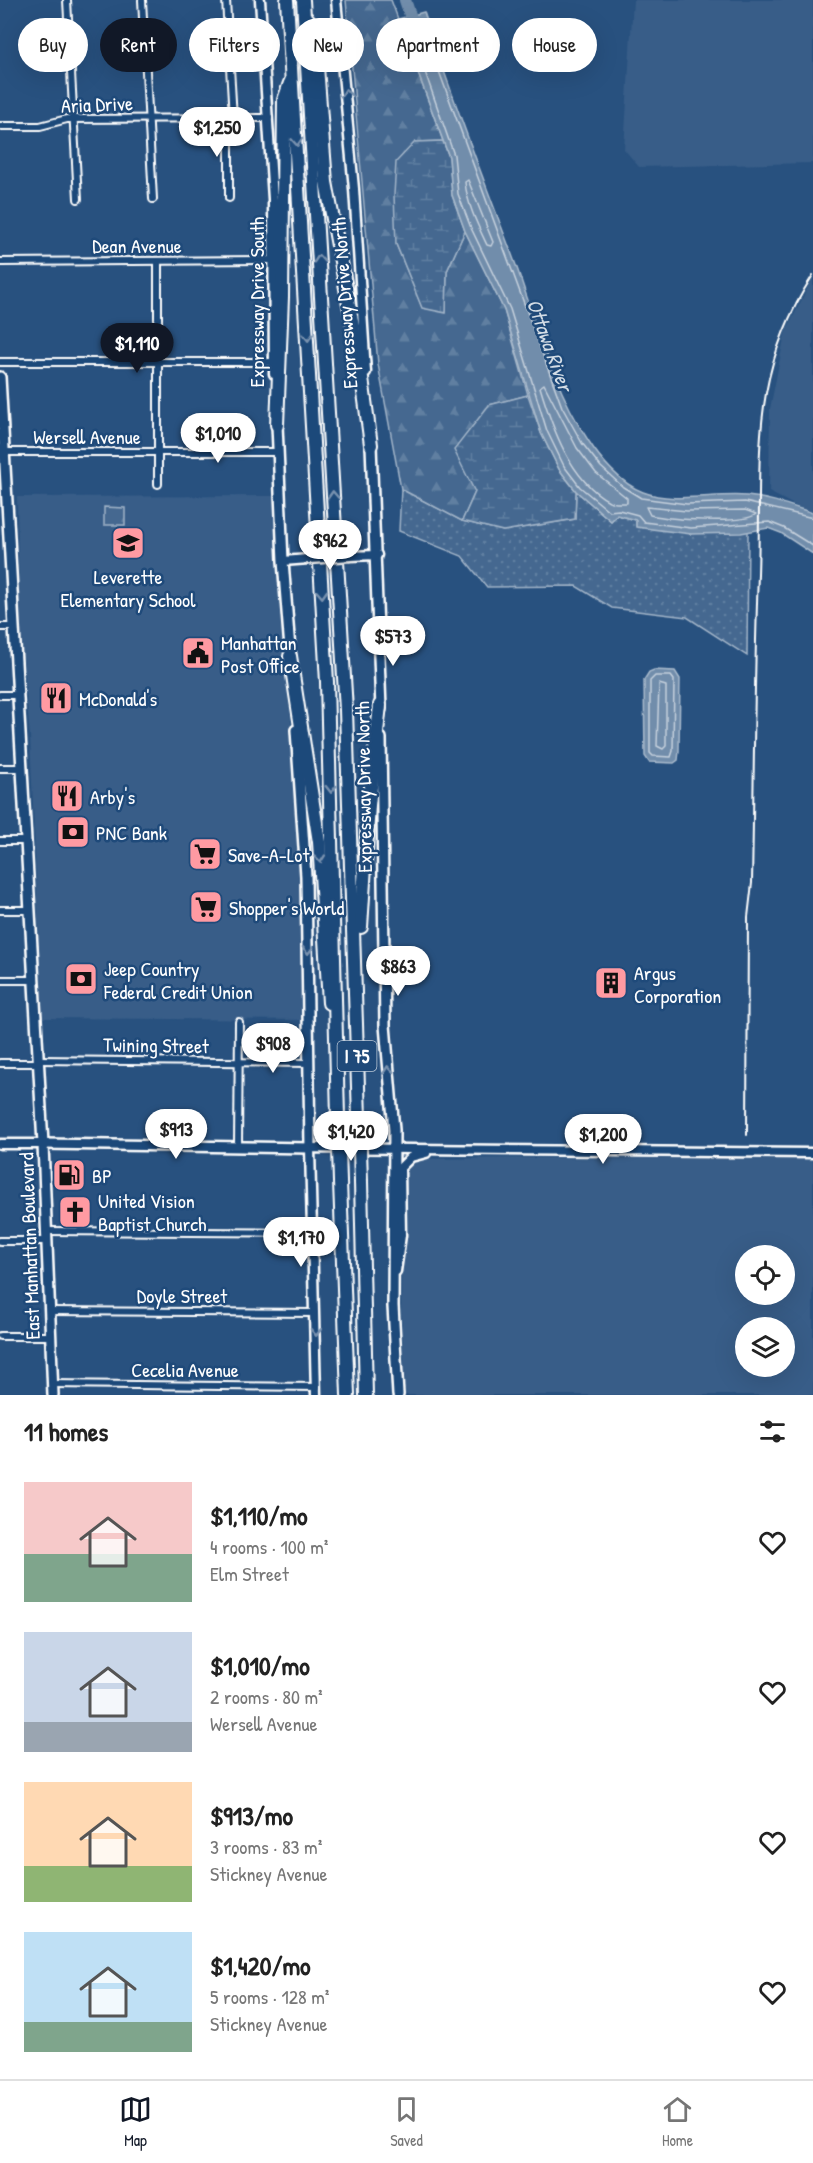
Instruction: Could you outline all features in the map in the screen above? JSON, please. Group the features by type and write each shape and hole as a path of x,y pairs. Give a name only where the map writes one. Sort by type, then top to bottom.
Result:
{"highway":[{"name":"I 75","path":"287,0 327,682 338,1118 348,1395"},
{"name":"I 75","path":"303,3 346,710 366,1395"},
{"path":"303,3 315,41 326,182 360,363 371,445"},
{"path":"278,425 285,158 284,100 292,76"},
{"path":"290,656 319,842 338,1118"},
{"path":"356,994 369,805 380,705"},
{"path":"363,1276 373,1395"}],"main road":[{"name":"East Manhattan Boulevard","path":"0,377 6,554 15,627 39,1061 53,1395"},
{"name":"Expressway Drive South","path":"278,425 283,561 305,852 310,1148"},
{"name":"Expressway Drive North","path":"371,445 377,555 385,1025 394,1130 393,1295 398,1395"},
{"path":"43,1144 310,1148"}],"street":[{"path":"67,0 78,199"},
{"path":"142,0 153,199"},
{"path":"226,0 231,118 230,198"},
{"name":"Expressway Drive South","path":"260,0 269,118 274,260 273,362 278,425"},
{"name":"Expressway Drive North","path":"336,0 354,189 371,445"},
{"name":"Aria Drive","path":"0,126 40,126 58,120 74,119 269,118"},
{"name":"Dean Avenue","path":"0,262 274,260"},
{"path":"158,261 158,484"},
{"path":"0,362 273,362"},
{"name":"Wersell Avenue","path":"4,452 278,452"},
{"path":"283,561 377,555"},
{"path":"0,627 15,627"},
{"path":"0,696 19,695"},
{"path":"0,768 23,768"},
{"path":"0,840 27,841"},
{"path":"0,910 31,910"},
{"path":"0,980 34,980"},
{"path":"238,1022 238,1147"},
{"name":"Twining Street","path":"0,1063 39,1061 309,1062"},
{"path":"0,1144 43,1144"},
{"path":"310,1148 813,1153"},
{"name":"Expressway Drive South","path":"310,1148 317,1391"},
{"path":"393,1295 401,1235 400,1168 411,1157 438,1150"},
{"path":"45,1230 314,1233"},
{"path":"0,1241 46,1241"},
{"name":"Doyle Street","path":"49,1311 315,1313"},
{"path":"0,1336 50,1336"},
{"name":"Cecelia Avenue","path":"52,1384 317,1391"}],"shaded area":[{"path":"633,0 813,0 813,163 639,167 624,149"},
{"path":"813,277 813,515 769,492 770,409 785,333"},
{"path":"274,496 299,827 304,994 301,1020 42,1018 30,736 19,613 17,497"},
{"path":"813,1155 813,1395 405,1395 401,1313 402,1178 406,1166 422,1159"}],"green space":[{"path":"346,0 391,0 398,18 376,18 376,72 418,72 443,141 415,142 396,244 422,307 446,312 447,271 465,231 504,310 528,395 489,405 475,492 462,521 401,489 378,364 352,72 364,72 364,18 348,18"},
{"path":"443,141 449,157 452,195 465,231 447,271 446,313 422,308 396,244 394,195 396,162 415,142"},
{"path":"528,395 541,433 559,469 576,491 575,519 503,531 462,521 475,492 454,450 489,405"},
{"path":"401,489 462,521 503,531 575,519 576,491 611,521 617,515 636,520 636,526 713,532 748,531 747,656 687,617 612,608 576,586 487,587 462,556 399,531"},
{"path":"104,507 125,508 125,525 104,525"}],"water":[{"path":"424,12 426,18 402,18"},
{"path":"418,72 444,72 565,400 605,463 627,483 643,492 655,495 681,498 735,495 756,497 813,513 813,554 781,533 768,528 741,533 691,534 636,527 636,520 617,515 611,521 576,491 559,469 541,433 504,310 465,231 452,195 449,157"},
{"path":"654,670 675,671 680,679 679,751 678,760 674,763 649,762 645,756 644,680 649,672"}],"waterway":[{"name":"Ottawa River","path":"405,0 411,18"}],"railway":[{"path":"747,1135 748,917 752,883 762,420 777,349 792,313 813,275"}],"place":[{"name":"Leverette Elementary School","path":"128,543"},
{"name":"Manhattan Post Office","path":"198,653"},
{"name":"McDonald's","path":"56,698"},
{"name":"Arby's","path":"67,796"},
{"name":"PNC Bank","path":"73,832"},
{"name":"Save-A-Lot","path":"205,854"},
{"name":"Shopper's World","path":"206,907"},
{"name":"Jeep Country Federal Credit Union","path":"81,979"},
{"name":"Argus Corporation","path":"611,983"},
{"name":"BP","path":"69,1175"},
{"name":"United Vision Baptist Church","path":"75,1212"}]}
